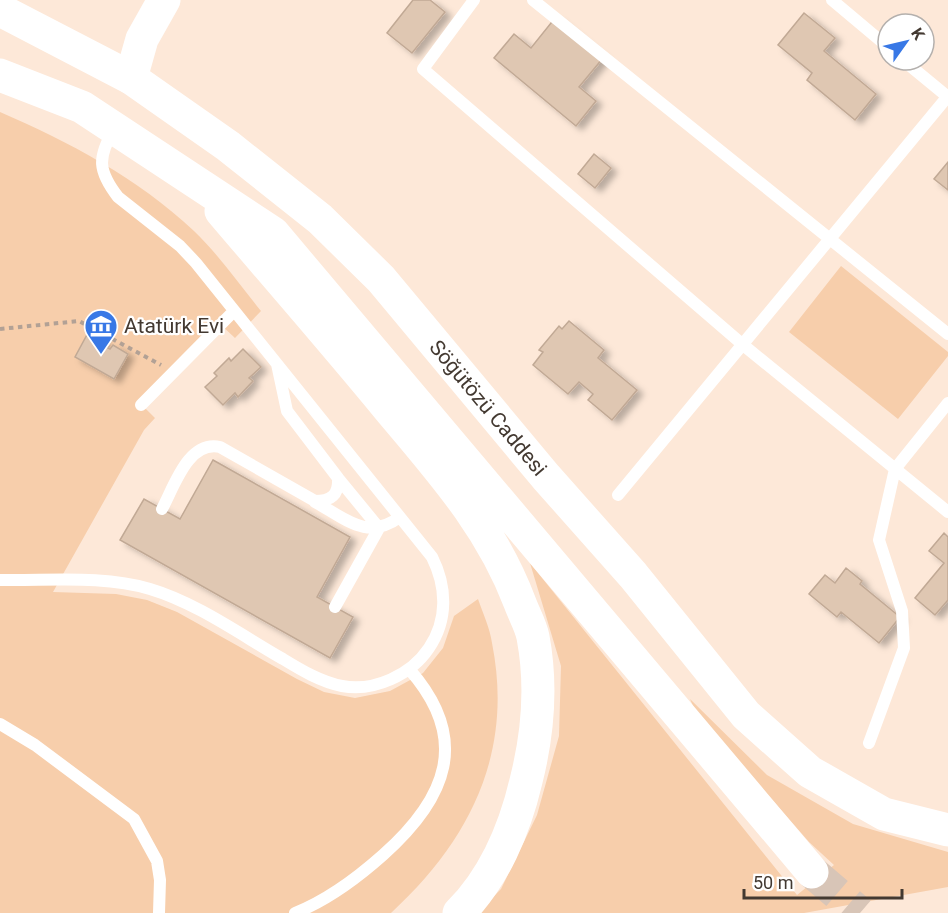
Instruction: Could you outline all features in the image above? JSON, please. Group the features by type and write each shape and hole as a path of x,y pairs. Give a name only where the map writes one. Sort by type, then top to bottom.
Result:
{"main road":[{"path":"131,78 142,39 164,0"},
{"name":"Söğütözü Caddesi","path":"0,10 131,78 228,146 320,219 381,279 538,468 655,601 746,715 810,772 884,814 948,830"},
{"path":"0,75 82,107 273,233 812,872"},
{"path":"198,185 330,339 483,526 512,583 533,635 538,689 535,744 522,800 502,851 473,899 459,913"}],"lane":[{"path":"474,0 423,69 742,344 948,512"},
{"path":"533,0 948,334"},
{"path":"832,0 876,37"},
{"path":"618,495 948,97 918,72"},
{"path":"0,580 117,582 150,589 181,602 302,670 341,686 370,686 416,665 433,642 443,615 443,594 439,571 432,557 180,246 118,197 111,188 101,159 104,147 114,129"},
{"path":"141,405 234,310"},
{"path":"277,364 287,411 379,528"},
{"path":"869,743 904,648 902,611 879,540 895,469 948,403"},
{"path":"162,509 190,459 203,447 211,446 220,447 368,530 379,528 400,517"},
{"path":"315,501 325,501 334,496 339,487 338,478"},
{"path":"335,607 379,528"},
{"path":"295,913 347,885 384,855 427,808 438,786 445,761 445,739 441,717 432,699 409,669"},
{"path":"0,724 35,745 134,819 157,861 160,880 159,913"}],"path":[{"path":"0,329 79,321 173,372"}],"shaded area":[{"path":"0,112 77,149 150,194 203,240 261,311 235,338 221,325 142,405 155,418 144,430 53,592 116,594 147,600 177,612 324,692 355,698 390,691 423,673 443,648 454,616 478,599 491,637 497,683 497,721 491,758 479,792 463,824 443,855 419,885 391,913 0,913"},
{"path":"841,266 948,352 948,356 898,419 789,332"},
{"path":"530,563 797,895 834,865 809,842 696,713 690,699 767,775 853,824 948,852 948,887 804,913 477,913 501,889 537,815 559,736 561,666"}],"building":[{"path":"413,0 430,0 445,12 412,53 387,33"},
{"path":"804,13 835,38 824,51 876,94 855,120 807,80 812,73 778,45"},
{"path":"555,18 603,58 579,87 596,101 576,126 494,58 514,34 531,48"},
{"path":"594,154 611,168 595,188 578,174"},
{"path":"948,162 948,190 934,179"},
{"path":"569,321 604,350 598,358 637,390 612,420 588,400 593,394 579,382 568,394 533,365 543,352 539,350 559,326 562,329"},
{"name":"Atatürk Evi","path":"89,331 104,340 102,345 110,349 113,345 128,354 114,379 75,357"},
{"path":"243,349 261,367 249,378 253,381 238,397 235,393 223,405 205,387 217,376 214,373 229,358 231,361"},
{"path":"213,460 350,537 317,597 353,617 330,658 120,540 144,499 180,519"},
{"path":"944,533 948,537 948,600 935,615 915,598 944,563 929,551"},
{"path":"846,568 862,581 860,584 900,617 879,643 841,612 837,617 809,594 825,575 835,583"}],"tunnel":[{"path":"812,872 860,913"}],"place":[{"name":"Atatürk Evi","path":"101,355"}]}
